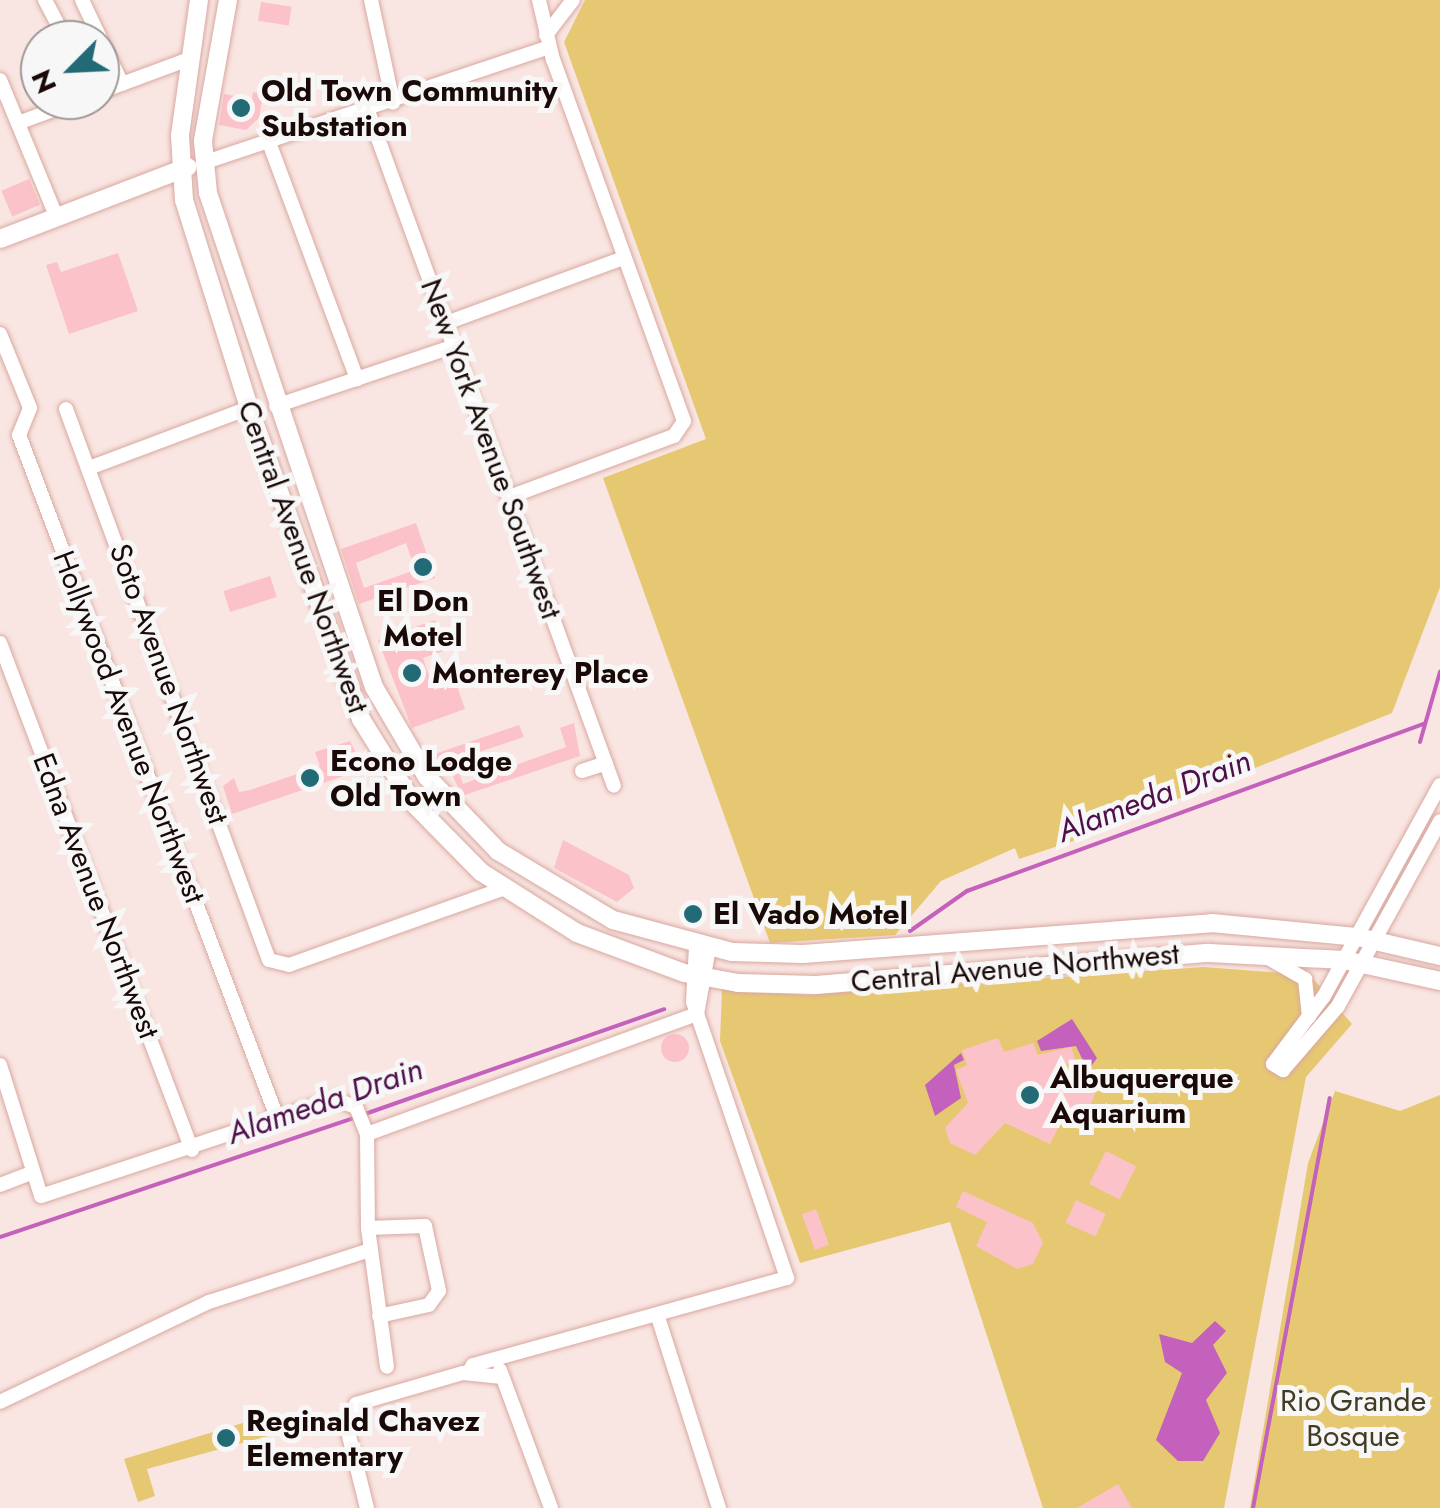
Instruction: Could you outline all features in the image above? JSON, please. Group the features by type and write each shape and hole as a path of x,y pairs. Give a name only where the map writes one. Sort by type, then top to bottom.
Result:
{"main road":[{"name":"Central Avenue Northwest","path":"200,0 189,59 180,169 249,408 366,730 425,816 502,890 576,933 700,976 816,985 1142,955 1263,955 1344,960 1440,981"},
{"path":"228,0 203,163 276,406 374,687 427,777 475,831 546,886 613,920 703,946 803,954 1170,924 1358,937 1440,956"},
{"path":"0,239 203,163"}],"street":[{"path":"82,0 122,84 189,59"},
{"path":"371,0 394,102"},
{"path":"203,163 270,145 394,102 547,41 572,0"},
{"path":"509,497 682,430 547,41 543,1"},
{"path":"0,83 56,216"},
{"name":"New York Avenue Southwest","path":"368,111 614,786"},
{"path":"18,123 26,120"},
{"path":"270,145 356,379"},
{"path":"446,324 624,258"},
{"name":"Hollywood Avenue Northwest","path":"0,334 30,408 19,435 278,1120"},
{"path":"276,406 454,346"},
{"name":"Soto Avenue Northwest","path":"66,408 270,960 289,965 502,890"},
{"path":"89,468 249,408"},
{"name":"Edna Avenue Northwest","path":"0,643 192,1150"},
{"path":"582,772 606,763"},
{"path":"1440,785 1358,937 1310,1017 1273,1064 1283,1070 1365,964 1440,821"},
{"path":"367,1508 348,1432 356,1404 787,1278 698,1014 703,946"},
{"path":"1263,955 1304,979 1310,1017"},
{"path":"365,1130 698,1014"},
{"path":"0,1065 41,1196 192,1150 334,1098 356,1107 365,1130 370,1250 387,1367"},
{"path":"0,1184 32,1172"},
{"path":"368,1228 426,1226 439,1291 429,1305 379,1316"},
{"path":"0,1402 209,1302 370,1250"},
{"path":"658,1317 718,1508"},
{"path":"503,1359 502,1377 551,1508"},
{"path":"468,1373 502,1377"}],"green space":[{"path":"585,0 1440,0 1440,587 1392,713 1073,841 1019,859 1015,848 941,881 895,935 770,943 603,478 706,439 564,42"},
{"path":"1204,967 1310,975 1352,1024 1306,1077 1224,1508 1043,1508 950,1222 800,1263 720,1041 722,989 806,995"},
{"name":"Rio Grande Bosque","path":"1335,1091 1400,1111 1440,1095 1440,1508 1250,1508 1308,1163"},
{"path":"263,1417 268,1436 147,1469 155,1496 138,1502 124,1459"}],"shaded area":[{"path":"1072,1019 1097,1058 1088,1071 1076,1046 1041,1051 1037,1041"},
{"path":"961,1053 964,1060 954,1065 961,1098 935,1116 925,1085"},
{"path":"1215,1321 1226,1331 1213,1345 1227,1373 1206,1400 1220,1433 1203,1461 1178,1461 1156,1440 1182,1373 1165,1362 1159,1334 1192,1343"}],"building":[{"path":"261,2 292,7 289,26 258,21"},
{"name":"Old Town Community Substation","path":"253,92 263,94 259,118 246,130 219,125 224,94 252,99"},
{"path":"29,179 40,205 12,216 1,191"},
{"path":"118,253 138,311 69,334 46,265 57,262 61,272"},
{"name":"El Don Motel","path":"416,523 435,578 359,604 341,549","holes":["406,543 415,570 364,588 356,563"]},
{"path":"270,576 277,597 230,612 223,591"},
{"name":"Monterey Place","path":"435,620 446,650 423,658 434,690 456,683 465,709 412,728 378,640"},
{"path":"574,723 580,756 462,796 447,763 436,767 432,755 519,725 524,737 455,760 463,784 566,747 560,728"},
{"name":"Econo Lodge Old Town","path":"350,741 364,769 232,814 223,786 234,778 239,792 250,790 320,766 315,752"},
{"path":"563,840 629,875 634,888 617,902 554,868"},
{"path":"675,1034 685,1038 689,1048 685,1058 675,1062 665,1058 661,1048 665,1038"},
{"name":"Albuquerque Aquarium","path":"998,1038 1004,1052 1033,1043 1038,1055 1071,1047 1076,1061 1053,1068 1098,1087 1086,1115 1060,1124 1050,1144 1005,1123 975,1155 950,1143 945,1128 968,1103 956,1070 967,1065 962,1050"},
{"path":"1106,1151 1136,1166 1119,1199 1089,1184"},
{"path":"963,1191 1033,1223 1043,1243 1033,1264 1017,1269 976,1246 987,1222 956,1207"},
{"path":"1076,1200 1106,1214 1095,1237 1065,1223"},
{"path":"816,1209 829,1245 815,1250 802,1214"},
{"path":"1118,1484 1132,1508 1077,1508"}],"waterway":[{"path":"1420,742 1440,672"},
{"name":"Alameda Drain","path":"910,931 967,891 1424,724"},
{"name":"Alameda Drain","path":"365,1114 664,1009"},
{"path":"1253,1508 1330,1098"},
{"name":"Alameda Drain","path":"0,1237 356,1117"}],"place":[{"name":"Old Town Community Substation","path":"241,108"},
{"name":"El Don Motel","path":"423,567"},
{"name":"Monterey Place","path":"412,673"},
{"name":"Econo Lodge Old Town","path":"310,778"},
{"name":"El Vado Motel","path":"693,914"},
{"name":"Albuquerque Aquarium","path":"1030,1095"},
{"name":"Reginald Chavez Elementary","path":"226,1438"}]}
